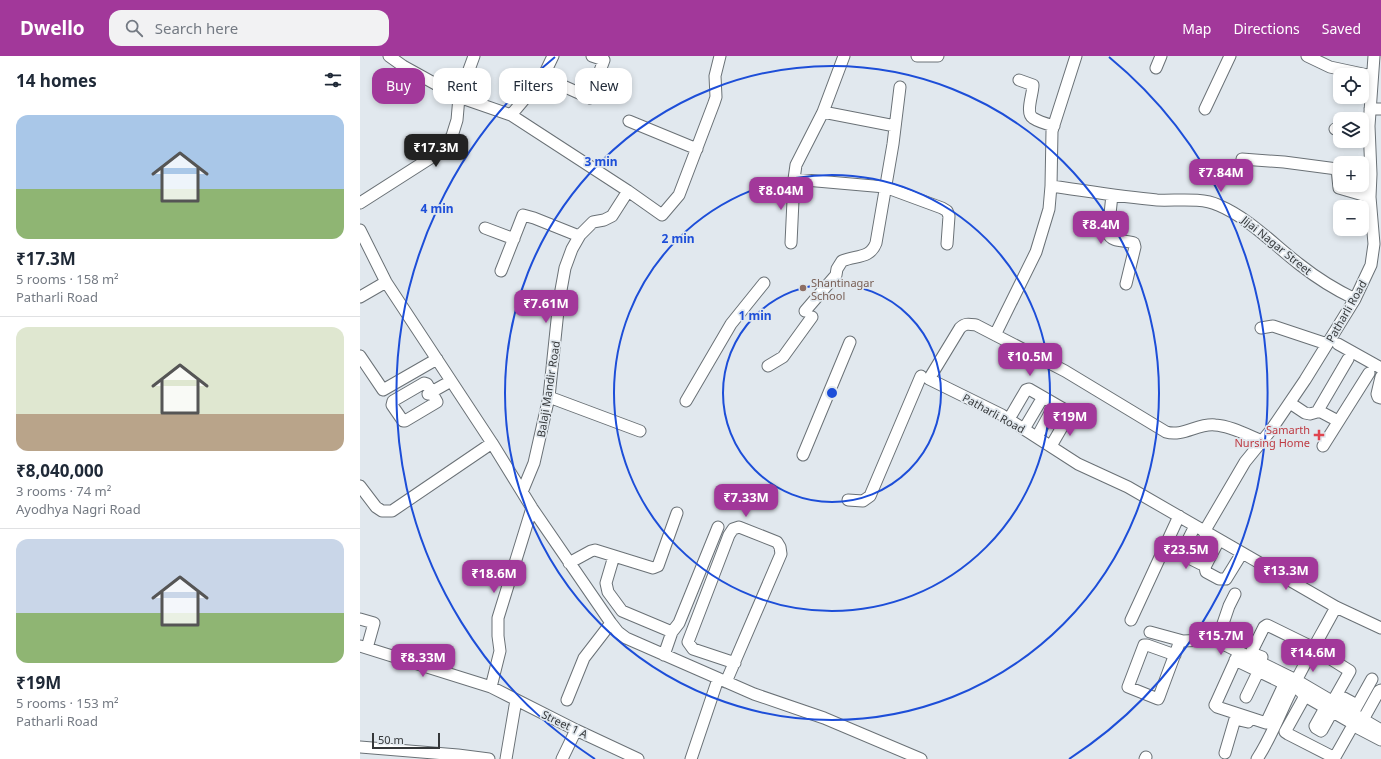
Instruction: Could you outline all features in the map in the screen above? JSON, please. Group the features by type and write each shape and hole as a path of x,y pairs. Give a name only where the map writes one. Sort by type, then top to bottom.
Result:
{"street":[{"path":"388,56 403,66 433,81"},
{"path":"469,68 474,56"},
{"path":"547,68 553,56"},
{"path":"567,88 590,98 604,60 592,56"},
{"path":"479,104 511,115 628,191 662,215 679,195 714,103 716,97 715,76 720,56"},
{"path":"791,243 796,165 823,112 844,56"},
{"path":"918,56 938,56"},
{"path":"995,335 1036,252 1049,209 1052,131 1076,56"},
{"path":"1156,68 1161,56"},
{"path":"1204,109 1230,56"},
{"path":"1307,56 1330,67 1372,76"},
{"name":"Patharli Road","path":"1369,121 1376,109 1372,76 1374,56"},
{"path":"1019,80 1033,85 1029,110 1030,115 1033,118 1054,126"},
{"path":"768,366 783,357 808,314 836,275 837,268 842,261 868,254 873,250 876,243 896,126 900,87"},
{"path":"360,203 432,157 443,148 452,136 457,120 458,104"},
{"path":"511,115 520,104"},
{"path":"823,112 896,126"},
{"path":"629,121 696,149"},
{"name":"Patharli Road","path":"1199,529 1245,462 1333,344 1371,265 1374,244 1370,197 1376,174 1369,140"},
{"path":"1242,159 1284,162 1337,169 1339,188 1370,197"},
{"path":"794,179 885,187 947,211 949,216 947,244"},
{"name":"Jijai Nagar Street","path":"1051,186 1112,195 1160,200 1185,199 1216,204 1240,216 1298,263 1334,289 1355,299"},
{"name":"Balaji Mandir Road","path":"522,492 534,463 549,397 565,268 572,249 580,236 592,222 604,220 612,216 628,191"},
{"path":"1112,195 1108,233 1109,236 1112,239 1134,243 1136,247 1126,284"},
{"path":"501,271 523,215 580,236"},
{"path":"485,228 514,239"},
{"path":"360,230 386,282 492,443 532,508 618,632 626,638 754,694 824,718 922,759"},
{"path":"360,297 386,282"},
{"path":"686,401 731,324 764,283"},
{"path":"848,500 863,501 870,496 925,377 960,328 963,325 969,324 976,325 1065,371 1166,432 1173,434 1206,425 1215,425 1225,427 1262,441"},
{"path":"1261,328 1273,326 1333,344 1381,368"},
{"path":"803,454 850,342"},
{"path":"360,356 383,390 437,360"},
{"path":"1317,412 1348,359"},
{"path":"1323,446 1369,373"},
{"name":"Patharli Road","path":"925,377 1009,419 1078,464 1128,487 1336,607 1381,628"},
{"path":"1362,384 1379,395 1381,377"},
{"path":"430,393 451,381"},
{"path":"1009,419 1026,390 1029,389 1055,404 1068,413 1051,446"},
{"path":"549,397 640,431"},
{"path":"1024,429 1043,397"},
{"path":"1290,403 1308,414 1324,412 1338,421"},
{"path":"1037,437 1055,404"},
{"path":"360,486 376,507 382,511 392,511 492,443"},
{"path":"492,687 500,651 498,618 532,508"},
{"path":"569,563 593,550 656,568 677,513"},
{"path":"1131,620 1179,516"},
{"path":"664,655 672,632 679,623 718,527"},
{"path":"691,759 722,680 735,663 781,554 780,547 777,542 739,527 733,529 729,535 688,642 693,649 735,663"},
{"path":"1199,529 1182,552 1184,556 1200,564 1203,563 1218,539"},
{"path":"1218,539 1205,567 1206,572 1219,579 1226,578 1242,553"},
{"path":"614,556 606,587 619,608 626,614 672,632"},
{"path":"1217,641 1229,606 1235,594"},
{"path":"1237,656 1215,705 1217,707 1266,723 1289,677 1314,648 1336,607"},
{"path":"360,618 374,623 363,647"},
{"path":"567,700 584,658 611,623"},
{"path":"1264,665 1252,652 1265,626 1269,626 1314,648"},
{"path":"1150,632 1180,641 1217,641 1237,656 1264,665 1319,689"},
{"path":"1175,655 1144,645 1128,687 1158,699 1175,655 1180,641"},
{"name":"Street 1 A","path":"363,647 492,687 576,730 638,759"},
{"path":"1305,696 1286,732 1333,757 1335,757 1353,725 1334,703 1304,675 1316,652 1318,651 1350,671 1334,703"},
{"path":"1246,698 1264,665"},
{"path":"1289,677 1305,696 1355,709 1381,740"},
{"path":"1257,759 1266,746 1289,677"},
{"path":"1355,709 1372,678"},
{"path":"1343,759 1363,720 1379,691 1381,690"},
{"path":"506,759 516,700"},
{"path":"1225,753 1235,719 1272,730"},
{"path":"1363,720 1381,722"},
{"path":"1363,720 1381,730"},
{"path":"562,759 576,730"},
{"path":"360,747 489,759"}],"place":[{"name":"Shantinagar School","path":"803,288"},
{"name":"Samarth Nursing Home","path":"1319,435"}]}
